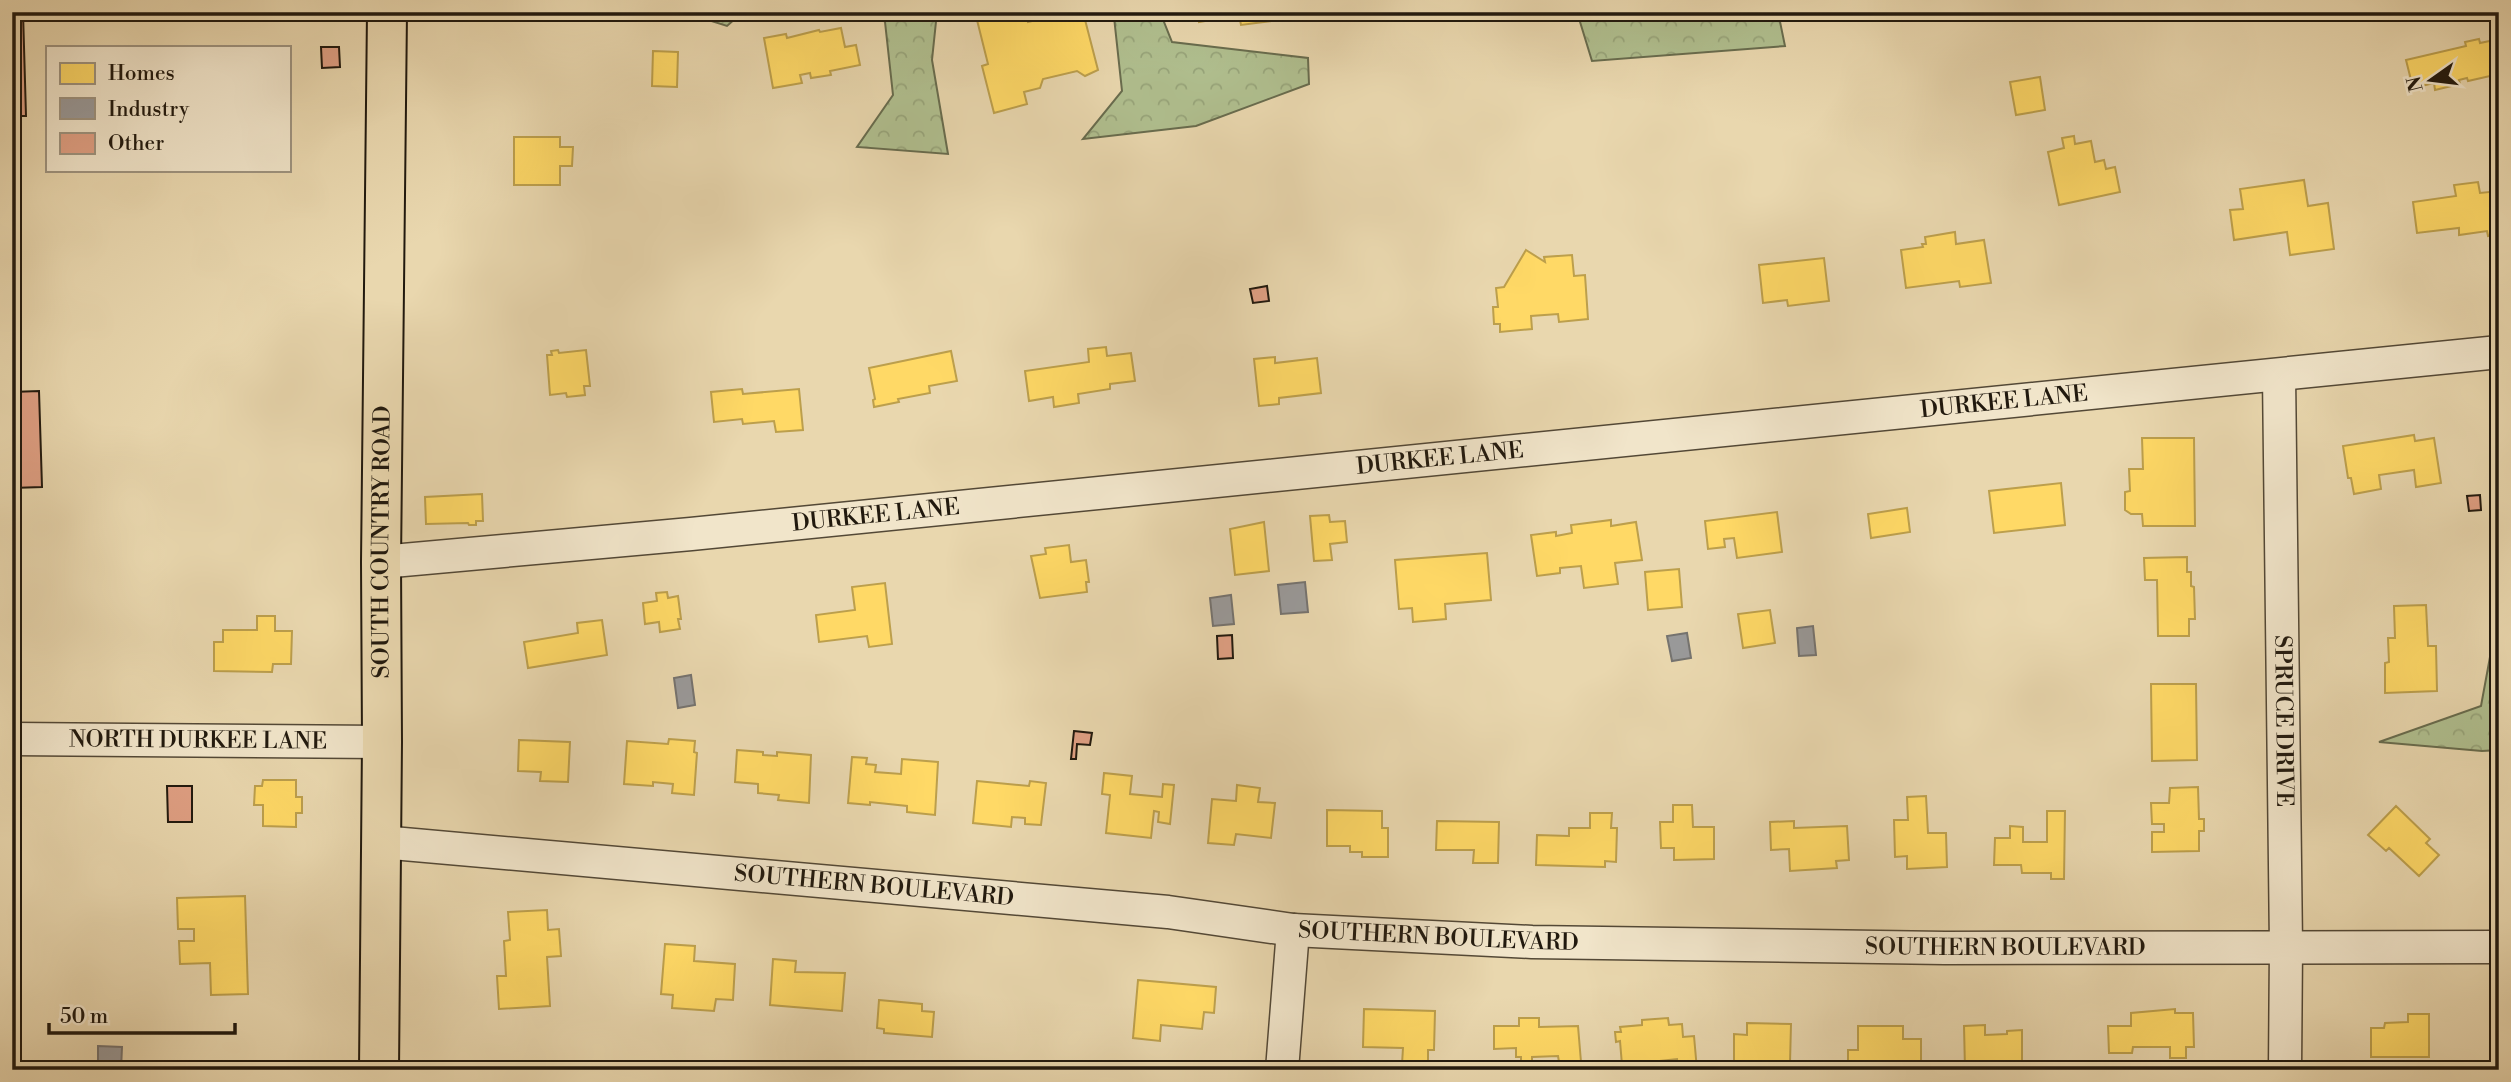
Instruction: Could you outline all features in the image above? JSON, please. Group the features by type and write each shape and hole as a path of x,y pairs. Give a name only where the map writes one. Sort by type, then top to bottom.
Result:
{"main road":[{"name":"SOUTH COUNTRY ROAD","path":"379,1070 387,12"}],"street":[{"name":"DURKEE LANE","path":"381,562 513,552 2499,352"},
{"name":"SPRUCE DRIVE","path":"2279,375 2285,1070"},
{"name":"NORTH DURKEE LANE","path":"12,739 382,742"},
{"name":"SOUTHERN BOULEVARD","path":"381,842 1168,912 1293,930 1532,942 1945,948 2499,947"},
{"path":"1282,1070 1293,930"}],"green space":[{"path":"705,12 743,12 727,26 708,20"},
{"path":"875,12 937,12 932,60 948,154 857,147 893,95 885,22"},
{"path":"1112,12 1160,12 1172,42 1308,58 1309,84 1196,126 1083,139 1122,91"},
{"path":"1577,12 1778,12 1785,46 1592,61"},
{"path":"2499,608 2499,750 2482,751 2379,742 2481,706"}],"building: Homes":[{"path":"989,12 1026,12 1028,22 1057,15 1058,12 1083,12 1098,70 1085,76 1077,71 1043,79 1040,88 1024,92 1027,104 994,113 982,66 988,64 976,16"},
{"path":"1197,12 1270,12 1271,21 1241,25 1239,15 1199,22"},
{"path":"841,28 845,47 856,45 860,65 830,71 831,75 811,78 810,73 800,75 802,83 773,88 764,38 786,34 787,38"},
{"path":"2479,39 2480,43 2499,39 2499,74 2468,81 2467,78 2459,80 2460,84 2435,90 2434,83 2413,88 2406,60 2466,46 2465,42"},
{"path":"653,51 678,52 677,87 652,86"},
{"path":"2040,77 2045,110 2016,115 2010,82"},
{"path":"2074,136 2075,144 2091,141 2095,162 2104,160 2106,169 2115,167 2120,192 2059,205 2048,152 2064,148 2062,138"},
{"path":"514,137 560,137 560,147 573,147 572,166 560,166 560,185 514,185"},
{"path":"2304,180 2308,206 2328,203 2334,249 2290,255 2287,232 2234,240 2230,210 2243,209 2240,189"},
{"path":"2478,182 2480,193 2499,191 2499,234 2488,236 2487,231 2459,235 2459,228 2417,233 2413,202 2456,196 2454,185"},
{"path":"1955,232 1956,244 1984,240 1991,283 1960,287 1959,281 1906,288 1901,250 1923,247 1922,244 1926,244 1925,237"},
{"path":"1526,250 1545,262 1544,257 1572,255 1574,276 1585,275 1588,319 1559,322 1558,314 1531,316 1532,329 1500,332 1500,324 1494,324 1493,307 1498,307 1496,288 1504,287"},
{"path":"1824,258 1829,301 1788,306 1787,300 1763,303 1759,265"},
{"path":"1106,347 1107,356 1131,353 1135,381 1110,384 1110,389 1078,394 1079,403 1054,407 1053,397 1029,401 1025,371 1089,362 1088,349"},
{"path":"558,350 559,353 586,350 590,386 584,386 585,395 550,395 547,355"},
{"path":"951,351 957,381 929,386 930,393 874,407 869,368"},
{"path":"1275,357 1275,363 1317,358 1321,393 1279,398 1279,404 1259,406 1254,359"},
{"path":"742,389 743,394 799,389 803,430 776,432 774,421 743,424 742,419 714,422 711,392"},
{"path":"2414,435 2415,441 2434,438 2441,483 2416,487 2414,470 2379,475 2381,489 2354,494 2351,478 2348,478 2343,446"},
{"path":"2142,438 2194,438 2195,526 2143,526 2142,514 2131,514 2125,510 2125,492 2130,491 2129,469 2143,469"},
{"path":"2061,483 2065,525 1994,533 1989,491"},
{"path":"482,494 483,521 476,521 476,525 426,524 425,497"},
{"path":"1907,508 1910,532 1871,538 1868,514"},
{"path":"1777,512 1782,552 1737,558 1734,538 1724,539 1725,547 1708,549 1705,521"},
{"path":"1329,515 1330,522 1345,521 1347,542 1330,544 1332,560 1314,561 1310,516"},
{"path":"1611,520 1611,526 1636,522 1642,560 1615,563 1618,584 1584,588 1581,566 1560,568 1560,573 1537,576 1531,535 1556,532 1556,536 1572,533 1571,525"},
{"path":"1264,522 1269,571 1235,575 1230,529"},
{"path":"1069,545 1071,562 1086,560 1089,582 1086,582 1087,592 1040,598 1031,556 1046,554 1045,548"},
{"path":"1487,553 1491,600 1445,604 1446,619 1413,622 1412,608 1399,609 1395,560"},
{"path":"2187,557 2187,572 2191,572 2191,586 2194,587 2195,619 2189,619 2189,636 2158,636 2157,580 2145,580 2144,558"},
{"path":"1679,569 1682,607 1648,610 1645,572"},
{"path":"885,583 892,644 869,647 867,636 819,642 816,615 855,610 852,587"},
{"path":"667,592 668,598 678,596 680,629 660,632 659,622 645,624 643,603 657,601 656,593"},
{"path":"2426,605 2428,646 2436,646 2437,691 2385,693 2385,663 2389,662 2388,638 2395,638 2394,606"},
{"path":"1770,610 1775,643 1743,648 1738,614"},
{"path":"257,616 275,616 275,631 292,631 291,664 273,664 272,672 214,671 214,642 223,642 223,630 257,630"},
{"path":"12,618 21,618 20,665 12,665"},
{"path":"602,620 607,655 528,668 524,642 578,633 577,623"},
{"path":"2151,684 2196,684 2197,760 2152,761"},
{"path":"669,739 695,741 694,752 697,753 694,795 672,793 673,784 624,784 627,741 668,744"},
{"path":"519,740 570,742 568,782 540,781 541,772 518,771"},
{"path":"737,750 777,756 777,752 811,755 809,803 778,800 779,795 758,793 758,784 735,782"},
{"path":"852,757 867,758 866,764 876,765 875,772 901,774 902,759 938,762 935,815 907,812 907,806 870,802 870,805 848,803"},
{"path":"1104,773 1132,776 1130,794 1162,797 1163,784 1174,785 1170,824 1158,822 1159,812 1154,811 1151,838 1106,833 1110,795 1102,794"},
{"path":"263,780 296,780 296,797 302,797 302,813 296,813 296,827 263,826 263,805 254,805 255,786 262,786"},
{"path":"977,781 1029,786 1030,781 1046,783 1041,825 1025,824 1025,818 1012,817 1011,827 973,823"},
{"path":"1237,785 1260,788 1258,802 1275,803 1271,838 1236,834 1234,845 1208,843 1212,799 1236,801"},
{"path":"2198,787 2199,819 2204,819 2204,831 2199,831 2199,851 2152,852 2152,832 2164,832 2164,824 2152,824 2151,803 2169,803 2170,788"},
{"path":"1926,796 1928,833 1946,833 1947,867 1907,869 1907,856 1895,857 1894,820 1908,820 1907,797"},
{"path":"1673,805 1692,805 1693,827 1714,827 1714,859 1674,860 1674,848 1661,848 1660,822 1673,822"},
{"path":"2396,806 2430,839 2426,843 2439,855 2419,876 2389,848 2386,851 2368,835"},
{"path":"1327,810 1382,811 1382,828 1388,828 1388,857 1362,857 1362,852 1350,852 1350,846 1327,846"},
{"path":"2047,811 2065,811 2064,879 2051,879 2051,873 2022,873 2021,865 1994,865 1995,838 2010,838 2010,826 2023,827 2023,842 2047,842"},
{"path":"1590,813 1612,813 1611,828 1617,828 1616,862 1605,861 1605,867 1536,865 1537,835 1569,836 1569,828 1590,828"},
{"path":"1437,821 1499,822 1498,863 1473,863 1474,850 1436,850"},
{"path":"1794,821 1794,828 1847,826 1849,860 1836,861 1837,868 1790,871 1789,849 1771,850 1770,822"},
{"path":"245,896 248,994 211,995 210,963 180,964 179,941 194,941 194,929 178,929 177,898"},
{"path":"547,910 548,930 559,929 561,956 547,957 550,1006 499,1009 497,976 506,976 504,941 510,940 508,912"},
{"path":"665,944 695,946 694,961 735,964 733,1000 716,999 714,1011 672,1008 673,995 661,994"},
{"path":"773,959 796,961 795,972 845,973 842,1011 770,1005"},
{"path":"1138,980 1216,987 1214,1013 1204,1012 1202,1029 1161,1025 1160,1041 1133,1038"},
{"path":"879,1000 922,1004 922,1011 934,1012 932,1037 884,1033 884,1029 877,1028"},
{"path":"1364,1009 1435,1011 1434,1050 1428,1050 1428,1065 1402,1064 1403,1048 1363,1047"},
{"path":"2175,1009 2175,1013 2193,1013 2194,1047 2186,1047 2186,1058 2170,1058 2170,1047 2133,1047 2132,1053 2109,1053 2108,1026 2131,1026 2131,1013"},
{"path":"2408,1014 2429,1014 2429,1057 2371,1057 2371,1028 2384,1028 2385,1023 2408,1022"},
{"path":"1519,1018 1539,1018 1539,1027 1578,1026 1581,1062 1559,1062 1558,1056 1532,1057 1532,1066 1521,1066 1521,1057 1516,1057 1516,1048 1494,1049 1494,1026 1519,1026"},
{"path":"1668,1018 1669,1025 1682,1024 1683,1037 1694,1036 1697,1070 1678,1070 1677,1059 1622,1065 1620,1041 1616,1042 1615,1032 1621,1032 1620,1027 1642,1025 1642,1020"},
{"path":"1747,1023 1791,1024 1790,1063 1780,1063 1779,1069 1748,1068 1748,1064 1734,1064 1734,1034 1747,1035"},
{"path":"1985,1025 1985,1035 2022,1030 2022,1069 1965,1069 1964,1026"},
{"path":"1858,1026 1903,1026 1903,1039 1921,1039 1921,1070 1848,1070 1848,1050 1858,1050"}],"building: Industry":[{"path":"1305,582 1308,612 1281,614 1278,585"},
{"path":"1231,595 1234,624 1213,626 1210,598"},
{"path":"1813,626 1816,655 1799,656 1797,628"},
{"path":"1687,633 1691,658 1672,661 1667,636"},
{"path":"691,675 695,705 678,708 674,678"},
{"path":"98,1046 122,1047 121,1070 98,1070"}],"building: Other":[{"path":"12,12 23,12 26,116 12,116"},
{"path":"321,47 339,47 340,67 322,68"},
{"path":"1267,286 1269,301 1253,303 1250,289"},
{"path":"39,391 42,487 12,488 12,392"},
{"path":"2480,495 2481,510 2469,511 2467,496"},
{"path":"1232,635 1233,658 1218,659 1217,636"},
{"path":"1074,731 1092,733 1090,745 1077,744 1076,759 1071,759"},
{"path":"167,786 192,786 192,822 168,822"}]}
